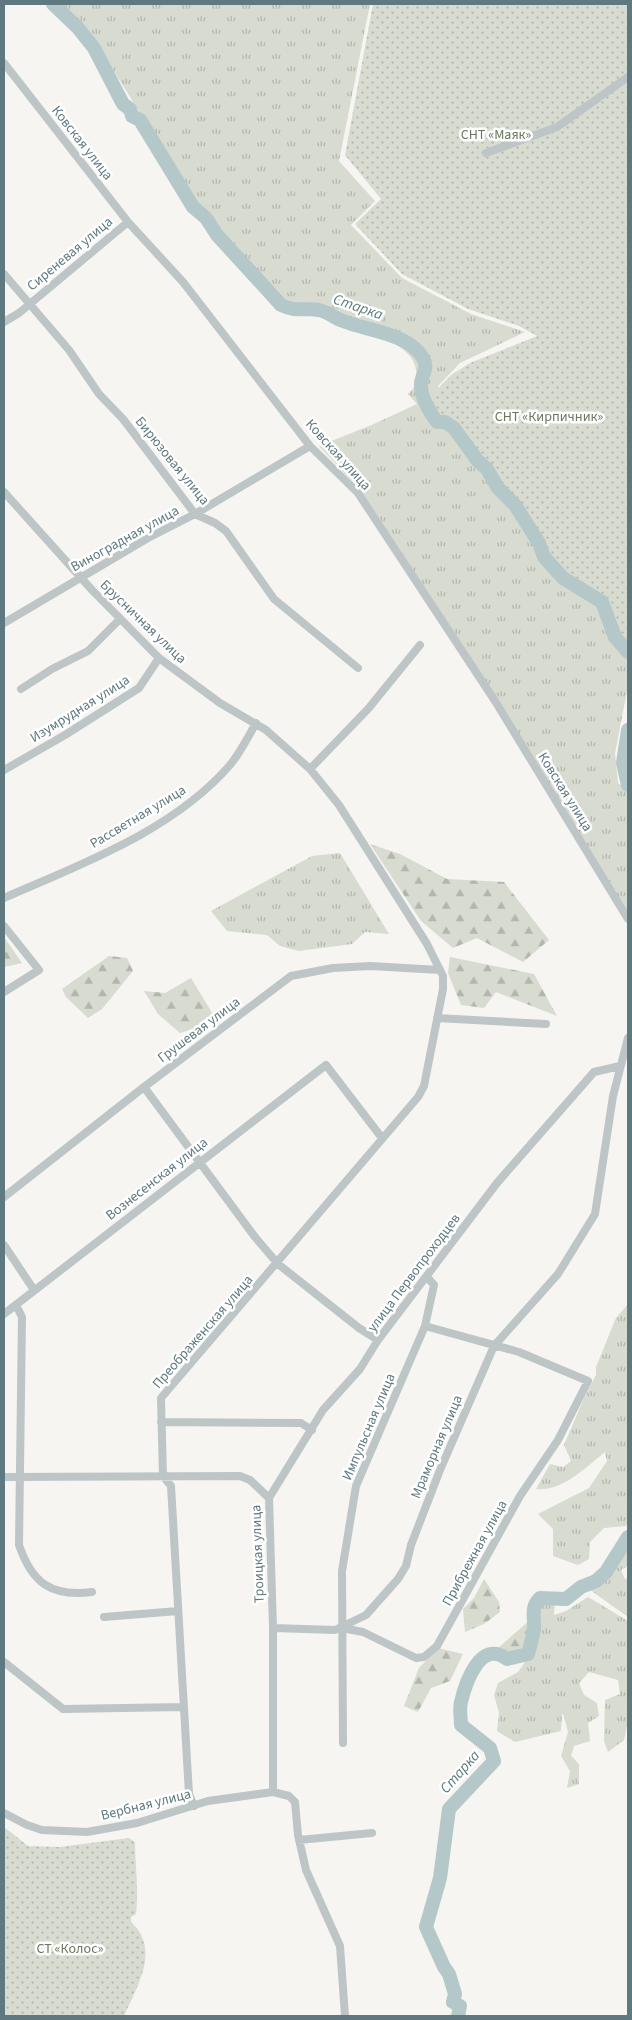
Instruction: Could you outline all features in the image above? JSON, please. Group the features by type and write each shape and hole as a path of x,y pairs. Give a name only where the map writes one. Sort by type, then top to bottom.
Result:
{"street":[{"name":"Ковская улица","path":"4,63 128,222 183,282 310,446 358,493 495,701 628,919"},
{"path":"486,153 557,127 628,77"},
{"name":"Сиреневая улица","path":"4,322 30,304 128,222"},
{"name":"Бирюзовая улица","path":"4,274 69,350 99,394 123,419 195,514 216,523 226,531 274,599 358,668"},
{"name":"Виноградная улица","path":"4,623 310,446"},
{"name":"Брусничная улица","path":"4,492 120,619 159,658 186,680 220,703 256,723 310,769 335,799 364,843 422,936 440,970"},
{"path":"21,689 52,669 88,651 120,619"},
{"path":"310,769 368,709 420,645"},
{"name":"Изумрудная улица","path":"4,770 66,735 139,688 159,658"},
{"name":"Рассветная улица","path":"4,898 113,850 190,803 230,765 256,723"},
{"path":"4,926 39,970 4,992"},
{"name":"Грушевая улица","path":"4,1197 144,1087 291,976 333,968 370,966 440,970"},
{"name":"Преображенская улица","path":"194,1806 189,1794 171,1486 163,1476 161,1398 278,1264 418,1097 424,1086 438,1018 443,989 443,976 440,970"},
{"path":"438,1018 546,1024"},
{"path":"620,1066 628,1038"},
{"name":"Вознесенская улица","path":"4,1314 326,1065 382,1138"},
{"name":"улица Первопроходцев","path":"269,1498 323,1410 360,1369 378,1340 497,1183 594,1072 620,1066"},
{"name":"Мраморная улица","path":"273,1628 335,1630 342,1628 366,1615 402,1572 440,1470 494,1346 558,1274 595,1214 620,1066"},
{"path":"144,1087 255,1237 278,1264 359,1328 378,1340"},
{"path":"4,1245 34,1290"},
{"name":"Импульсная улица","path":"343,1743 342,1571 356,1486 425,1326 434,1285 427,1277"},
{"path":"16,1305 22,1317 19,1545 26,1564 43,1584 71,1594 92,1592"},
{"path":"425,1326 494,1346"},
{"name":"Прибрежная улица","path":"342,1628 363,1632 416,1658 424,1657 437,1646 520,1496 558,1440 588,1381 519,1352 494,1346"},
{"path":"162,1422 301,1423 312,1430"},
{"name":"Троицкая улица","path":"4,1478 240,1476 250,1480 269,1498 273,1628 273,1792"},
{"path":"104,1617 178,1611"},
{"path":"4,1662 63,1709 183,1707"},
{"path":"273,1792 283,1793 295,1802 299,1840 306,1870 340,1946 345,2016"},
{"name":"Вербная улица","path":"4,1813 27,1825 42,1830 88,1832 137,1823 208,1801 273,1792"},
{"path":"299,1840 372,1834"}],"green space":[{"path":"61,4 370,4 339,161 375,201 351,225 402,278 471,314 525,332 460,363 438,386 445,413 463,424 459,438 486,471 497,489 513,506 538,544 542,558 562,580 600,603 613,637 626,650 628,657 628,686 615,753 618,783 628,791 628,913 489,686 362,492 319,446 417,404 408,394 416,385 416,371 412,359 405,351 383,338 337,324 335,316 319,308 293,309 283,303 219,233 195,200 96,43"},
{"name":"СНТ «Маяк»","path":"373,4 628,4 628,652 615,637 602,602 563,578 544,557 539,543 515,505 498,488 487,469 477,460 454,428 445,422 437,422 430,414 426,401 451,375 470,363 537,336 519,326 468,309 402,274 355,224 381,199 345,155"},
{"path":"370,844 400,854 447,879 504,882 549,940 523,962 477,938 453,948 421,921"},
{"path":"340,853 389,934 365,932 352,944 299,951 280,946 267,935 227,931 211,911 312,856"},
{"path":"4,937 22,963 4,967"},
{"path":"109,956 127,958 133,971 102,1009 88,1018 66,997 62,989"},
{"path":"450,957 534,974 557,1016 496,992 484,1008 461,1005 448,973"},
{"path":"191,978 217,1021 180,1033 158,1014 144,991 165,993"},
{"path":"628,1304 628,1522 626,1526 604,1528 590,1542 589,1559 578,1565 553,1556 553,1529 538,1514 589,1488 607,1461 605,1452 564,1483 546,1489 536,1489 550,1464 563,1467 571,1461 564,1445 596,1375 596,1367 616,1318"},
{"path":"628,1551 628,1566 621,1570 625,1579 628,1578 628,1617 586,1587 608,1576 621,1553"},
{"path":"484,1579 499,1602 500,1612 484,1624 465,1632 463,1609 474,1598"},
{"path":"588,1597 628,1621 628,1721 624,1740 608,1752 604,1741 605,1700 620,1694 618,1680 589,1672 579,1683 584,1695 597,1703 599,1716 588,1723 590,1741 574,1746 571,1756 579,1764 579,1784 567,1788 570,1771 561,1756 568,1732 564,1716 562,1714 561,1731 515,1742 497,1731 499,1713 494,1695 498,1683 518,1672 530,1655 537,1625 534,1611 536,1605 541,1600 555,1600 554,1615 566,1611"},
{"path":"531,1619 533,1628 528,1653 507,1658 497,1649"},
{"path":"438,1648 463,1654 450,1681 431,1688 418,1712 404,1706 419,1668"},
{"name":"СТ «Колос»","path":"4,1827 28,1846 60,1847 129,1838 135,1842 137,1905 136,1914 131,1917 131,1922 140,1933 144,1944 145,1956 140,1981 124,2016 4,2016"}],"waterway":[{"name":"Старка","path":"53,4 78,28 94,48 123,104 130,109 132,116 140,120 193,207 206,218 217,235 281,305 292,309 322,311 343,321 398,338 416,350 425,362 421,388 426,404 434,418 437,422 445,422 454,428 477,460 487,469 498,488 515,505 539,543 544,557 563,578 602,602 615,637 628,652"},
{"name":"Старка","path":"628,730 623,763 628,785"},
{"name":"Старка","path":"458,2016 460,2006 453,2002 455,1994 449,1974 426,1927 440,1878 449,1809 494,1761 490,1748 461,1725 460,1705 463,1693 471,1674 482,1658 490,1654 498,1654 507,1659 528,1654 534,1629 534,1609 540,1598 566,1599 581,1587 596,1581 606,1572 628,1537"}],"park label":[{"name":"СНТ «Кирпичник»","path":"549,417"}]}
